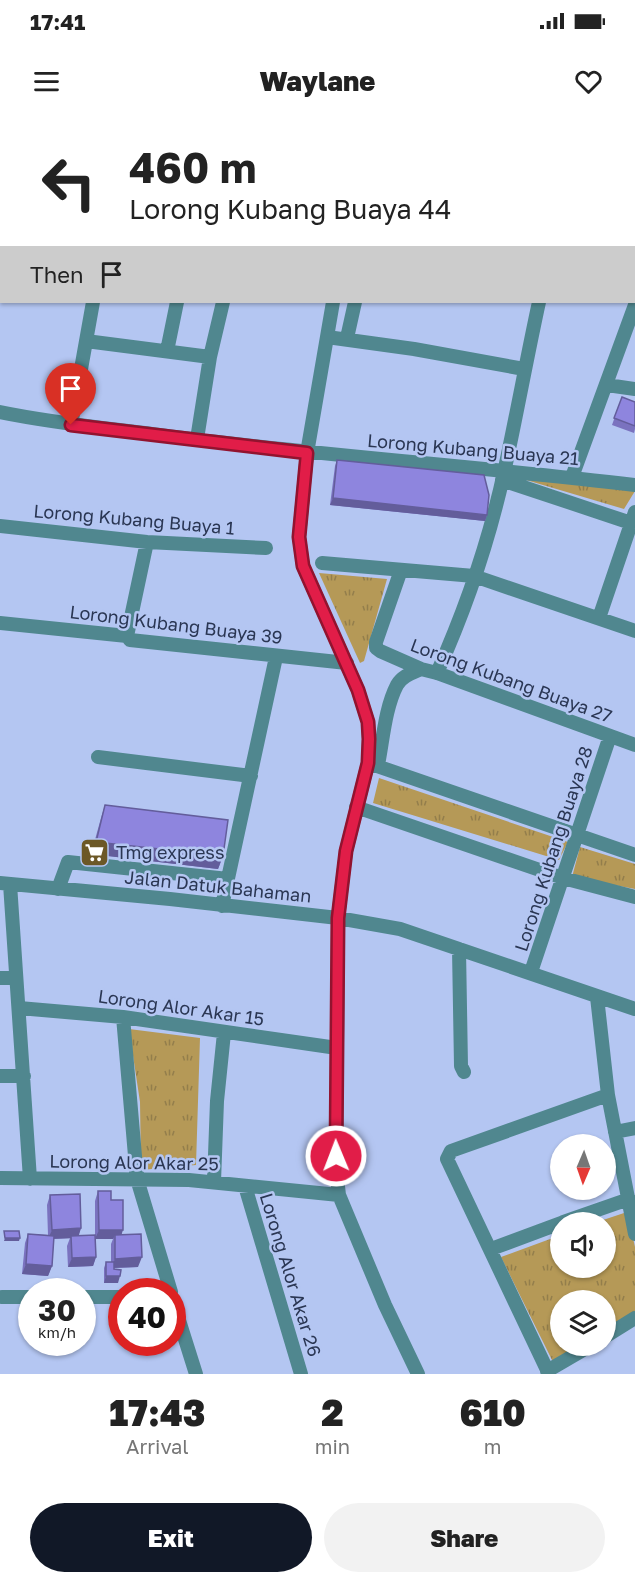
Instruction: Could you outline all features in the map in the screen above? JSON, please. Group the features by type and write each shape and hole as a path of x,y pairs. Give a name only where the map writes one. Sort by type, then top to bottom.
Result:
{"street":[{"path":"71,425 93,303"},
{"path":"167,351 177,303"},
{"path":"197,439 210,357 223,303"},
{"path":"333,303 307,453 299,537 303,566 347,663 368,722 373,764"},
{"path":"347,338 355,303"},
{"path":"437,673 457,627 474,576 503,475 538,303"},
{"path":"572,477 635,305"},
{"path":"327,337 347,338 524,369"},
{"path":"86,341 210,357"},
{"path":"607,385 635,388"},
{"name":"Lorong Kubang Buaya 21","path":"0,412 71,425 307,453 503,475 572,477 635,485"},
{"path":"503,475 633,517 598,618"},
{"name":"Lorong Kubang Buaya 1","path":"0,526 147,542 266,548"},
{"path":"127,636 147,542"},
{"path":"322,563 474,576 635,631"},
{"name":"Lorong Kubang Buaya 27","path":"401,570 376,648 421,669 635,745"},
{"name":"Lorong Kubang Buaya 39","path":"0,623 127,636 130,640 276,657 347,663"},
{"path":"222,906 276,657"},
{"path":"418,1374 385,1305 339,1195 335,1144 338,918 346,851 356,807 373,764 398,684 408,674 421,669"},
{"name":"Lorong Kubang Buaya 28","path":"531,972 610,736"},
{"path":"98,757 250,776"},
{"path":"373,764 635,855"},
{"path":"356,807 563,878 635,897"},
{"path":"58,890 68,862 228,879"},
{"path":"5,884 19,1008 30,1179"},
{"name":"Jalan Datuk Bahaman","path":"5,884 338,918 400,929 635,1009"},
{"path":"459,949 461,1066 464,1072"},
{"path":"0,978 16,978"},
{"path":"597,997 608,1095 635,1233"},
{"name":"Lorong Alor Akar 15","path":"19,1008 123,1017 337,1048"},
{"path":"123,1017 137,1179 167,1278"},
{"path":"214,1182 217,1101 224,1033"},
{"path":"0,1076 24,1076"},
{"path":"574,1356 548,1372 447,1159 449,1153 608,1095"},
{"path":"615,1132 635,1128"},
{"name":"Lorong Alor Akar 25","path":"0,1178 214,1182 339,1195"},
{"name":"Lorong Alor Akar 26","path":"245,1186 301,1374"},
{"path":"591,1212 629,1198"},
{"path":"491,1249 550,1227"},
{"path":"2,1297 18,1297"},
{"path":"616,1330 635,1318"},
{"path":"186,1342 196,1374"}],"green space":[{"path":"516,477 635,491 624,509"},
{"path":"319,573 387,579 364,661 360,663"},
{"path":"379,778 568,842 559,860 373,803"},
{"path":"580,847 635,864 635,889 572,877"},
{"path":"129,1029 200,1038 196,1165 141,1170 140,1102"},
{"path":"627,1212 635,1247 635,1314 616,1326 616,1290 550,1290 550,1356 501,1257 550,1239 550,1278 616,1278 616,1216"},
{"path":"550,1356 567,1356 554,1364"}],"building":[{"path":"622,397 635,402 635,426 614,418"},
{"path":"337,460 484,475 489,495 487,515 333,498"},
{"path":"105,805 228,820 223,856 96,842"},
{"path":"98,1191 111,1191 111,1200 123,1200 123,1230 99,1230"},
{"path":"80,1194 81,1228 52,1230 50,1195"},
{"path":"4,1231 19,1231 20,1238 5,1238"},
{"path":"28,1234 54,1236 52,1266 26,1264"},
{"path":"141,1234 142,1257 115,1259 115,1235"},
{"path":"95,1235 96,1257 72,1258 71,1236"},
{"path":"106,1262 114,1262 114,1269 121,1270 120,1276 106,1276"}],"place":[{"name":"Tmg express","path":"95,853"}],"route":[{"path":"71,425 307,453 299,537 303,566 358,690 368,722 369,739 368,763 346,851 338,918 336,1156"}]}
